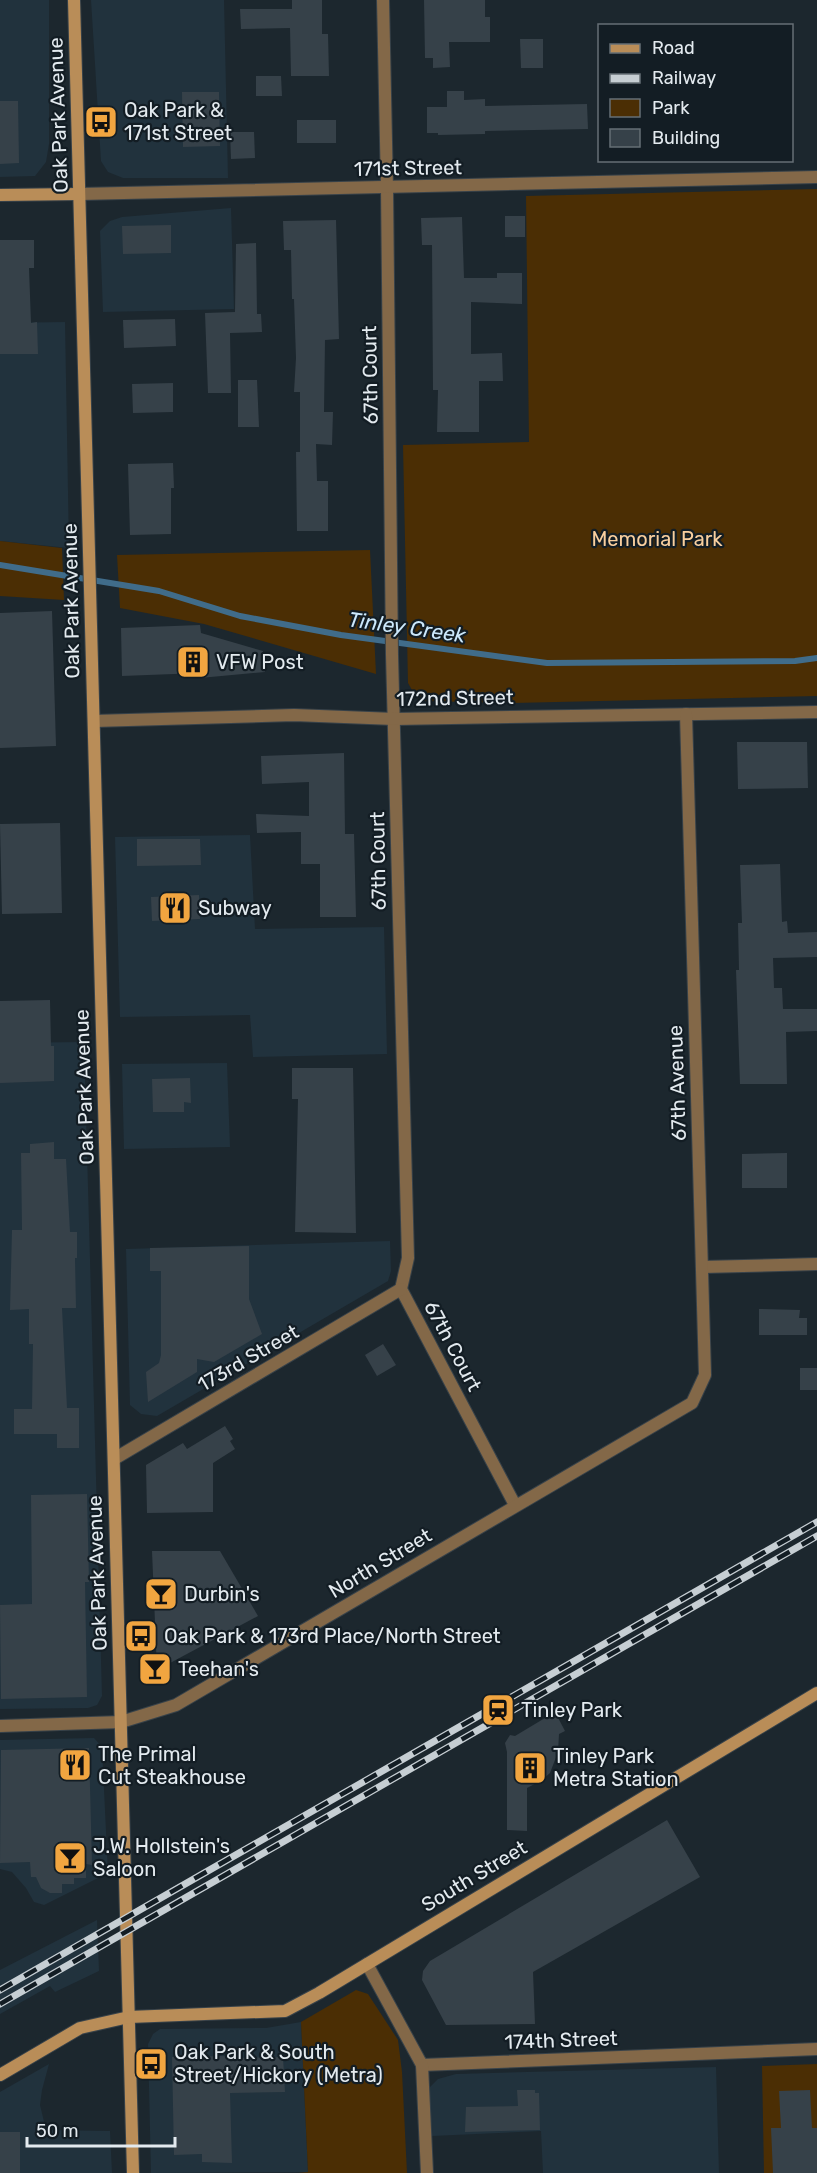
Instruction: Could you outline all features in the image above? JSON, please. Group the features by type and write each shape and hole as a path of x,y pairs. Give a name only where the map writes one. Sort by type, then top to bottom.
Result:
{"street":[{"name":"Oak Park Avenue","path":"74,0 134,2173"},
{"name":"67th Court","path":"383,0 392,655 408,1258 401,1289 515,1505"},
{"name":"171st Street","path":"0,195 817,177"},
{"name":"172nd Street","path":"94,721 294,715 394,719 817,712"},
{"name":"67th Avenue","path":"654,1426 692,1403 705,1375 686,714"},
{"path":"702,1267 817,1264"},
{"name":"173rd Street","path":"114,1459 401,1289"},
{"name":"North Street","path":"0,1726 121,1722 176,1705 515,1505 654,1426"},
{"name":"South Street","path":"0,2075 80,2028 129,2017 285,2011 817,1693"},
{"path":"367,1964 422,2065 427,2173"},
{"name":"174th Street","path":"422,2065 817,2049"}],"shaded area":[{"path":"0,0 49,0 49,144 46,162 35,176 0,177"},
{"path":"91,0 224,0 228,178 123,178 108,172 101,161"},
{"path":"231,208 234,309 103,312 100,231 110,221 122,217"},
{"path":"65,322 69,548 0,541 0,323"},
{"path":"250,835 255,929 384,927 387,1054 253,1057 250,1015 120,1017 115,837"},
{"path":"84,1042 102,1696 97,1705 88,1708 0,1709 0,1043"},
{"path":"227,1063 230,1147 124,1149 122,1064"},
{"path":"390,1241 391,1271 388,1281 157,1416 141,1414 130,1405 126,1249"},
{"path":"94,1738 102,1747 108,1873 44,1905 34,1902 26,1888 12,1872 0,1869 0,1740"},
{"path":"97,1920 99,1971 55,1992 50,1986 0,2014 0,1970"},
{"path":"301,2022 308,2172 151,2173 148,2044 153,2034 160,2029 266,2028"},
{"path":"49,2064 40,2105 46,2130 110,2131 112,2173 0,2173 0,2092"},
{"path":"716,2067 719,2173 543,2173 541,2131 432,2136 429,2088 438,2079 456,2074"}],"green space":[{"name":"Memorial Park","path":"817,189 817,696 513,703 422,701 416,697 408,683 403,445 529,442 526,196"},
{"path":"0,541 62,548 64,600 0,596"},
{"path":"370,550 376,674 204,624 120,608 117,555"},
{"path":"356,1990 368,1994 398,2040 402,2072 407,2173 298,2173 308,2172 301,2022"},
{"path":"817,2064 817,2173 764,2173 762,2066"}],"building":[{"path":"292,0 322,0 322,34 328,34 329,76 291,76 290,28 241,29 240,9 292,9"},
{"path":"424,0 485,0 485,17 490,17 490,42 449,42 450,67 433,68 433,58 425,58"},
{"path":"520,39 543,39 543,68 521,68"},
{"path":"256,76 281,76 282,96 256,96"},
{"path":"447,91 464,91 464,100 485,99 485,106 587,104 588,129 485,131 485,134 438,135 438,133 427,133 427,107 447,107"},
{"path":"182,92 219,92 220,146 183,147"},
{"path":"0,101 18,101 19,163 0,164"},
{"path":"297,120 336,120 336,143 297,143"},
{"path":"230,132 254,132 255,158 231,159"},
{"path":"505,216 525,216 525,237 505,237"},
{"path":"462,217 464,278 497,278 497,273 522,273 522,304 471,302 471,354 502,353 503,381 479,381 479,432 437,432 438,390 433,390 432,245 422,245 421,218"},
{"path":"336,220 339,339 325,340 324,412 333,412 332,445 316,444 317,481 328,481 328,531 297,531 296,452 300,452 300,392 294,392 296,358 291,250 284,250 283,221"},
{"path":"171,225 171,253 123,254 122,226"},
{"path":"0,240 34,240 34,268 29,268 31,323 37,322 38,354 0,354"},
{"path":"256,243 257,314 261,314 262,332 230,333 231,393 208,393 205,313 235,312 236,244"},
{"path":"175,319 176,346 124,348 123,320"},
{"path":"238,380 257,380 259,427 238,427"},
{"path":"173,383 173,412 133,413 132,384"},
{"path":"173,463 171,534 130,535 128,464"},
{"path":"52,611 56,746 0,748 0,613"},
{"name":"VFW Post","path":"200,625 201,633 263,651 265,672 200,678 200,673 122,676 121,628"},
{"path":"737,742 807,742 808,788 738,789"},
{"path":"344,753 345,834 354,834 356,917 320,917 320,864 301,864 301,832 257,833 256,814 309,816 309,782 262,784 261,756"},
{"path":"60,823 62,913 2,914 0,824"},
{"path":"137,839 200,839 201,865 137,866"},
{"path":"780,864 782,922 787,921 788,933 817,932 817,957 773,958 774,988 782,988 783,1009 817,1009 817,1031 786,1032 787,1084 740,1084 736,970 739,970 738,923 742,923 740,865"},
{"name":"Subway","path":"199,895 200,919 152,921 151,897"},
{"path":"50,1000 54,1081 0,1083 0,1001"},
{"path":"292,1068 353,1068 356,1233 295,1232 298,1099 292,1099"},
{"path":"190,1078 191,1103 184,1102 184,1112 153,1112 152,1079"},
{"path":"54,1142 54,1159 66,1159 70,1232 77,1232 76,1308 62,1308 67,1408 79,1408 79,1448 57,1448 57,1434 14,1434 14,1409 32,1409 33,1344 29,1344 29,1309 10,1310 12,1230 22,1230 21,1153 30,1153 30,1144"},
{"path":"787,1153 787,1188 742,1188 742,1154"},
{"path":"249,1246 249,1299 262,1334 214,1362 197,1359 197,1372 148,1402 146,1372 159,1363 161,1355 161,1271 150,1271 150,1248"},
{"path":"759,1309 800,1310 799,1318 807,1318 807,1335 759,1335"},
{"path":"383,1344 396,1365 377,1376 365,1355"},
{"path":"800,1368 817,1368 817,1390 800,1390"},
{"path":"225,1426 233,1439 230,1441 235,1449 213,1463 213,1512 147,1513 146,1465 183,1443 187,1449"},
{"path":"87,1494 89,1582 85,1582 87,1697 1,1699 0,1605 32,1604 31,1495"},
{"path":"152,1551 220,1551 258,1616 157,1670"},
{"name":"Tinley Park Metra Station","path":"555,1712 565,1731 559,1734 558,1752 550,1773 527,1788 527,1831 507,1830 505,1743 510,1735 515,1736"},
{"path":"89,1748 92,1865 86,1864 86,1878 74,1878 74,1884 62,1884 62,1893 50,1893 41,1888 36,1877 31,1877 30,1862 0,1863 1,1750"},
{"path":"667,1820 700,1877 533,1972 535,2024 446,2025 422,1980 423,1971 430,1961"},
{"path":"229,2056 229,2058 283,2057 285,2092 230,2093 232,2163 202,2162 202,2154 174,2155 172,2057"},
{"path":"517,2090 535,2090 535,2093 539,2093 540,2130 465,2132 466,2107 518,2106"},
{"path":"810,2090 812,2128 817,2128 817,2173 773,2173 771,2128 781,2128 779,2091"},
{"path":"0,2132 20,2132 20,2173 0,2173"}],"waterway":[{"name":"Tinley Creek","path":"0,565 159,591 240,616 341,635 547,663 795,661 817,658"}],"railway":[{"path":"0,1990 817,1522"},
{"path":"0,2004 817,1536"}],"place":[{"name":"Oak Park & 171st Street","path":"101,122"},
{"name":"VFW Post","path":"193,662"},
{"name":"Subway","path":"175,908"},
{"name":"Durbin's","path":"161,1594"},
{"name":"Oak Park & 173rd Place/North Street","path":"141,1636"},
{"name":"Teehan's","path":"155,1669"},
{"name":"Tinley Park","path":"498,1710"},
{"name":"The Primal Cut Steakhouse","path":"75,1765"},
{"name":"Tinley Park Metra Station","path":"530,1768"},
{"name":"J.W. Hollstein's Saloon","path":"70,1858"},
{"name":"Oak Park & South Street/Hickory (Metra)","path":"151,2064"}]}
